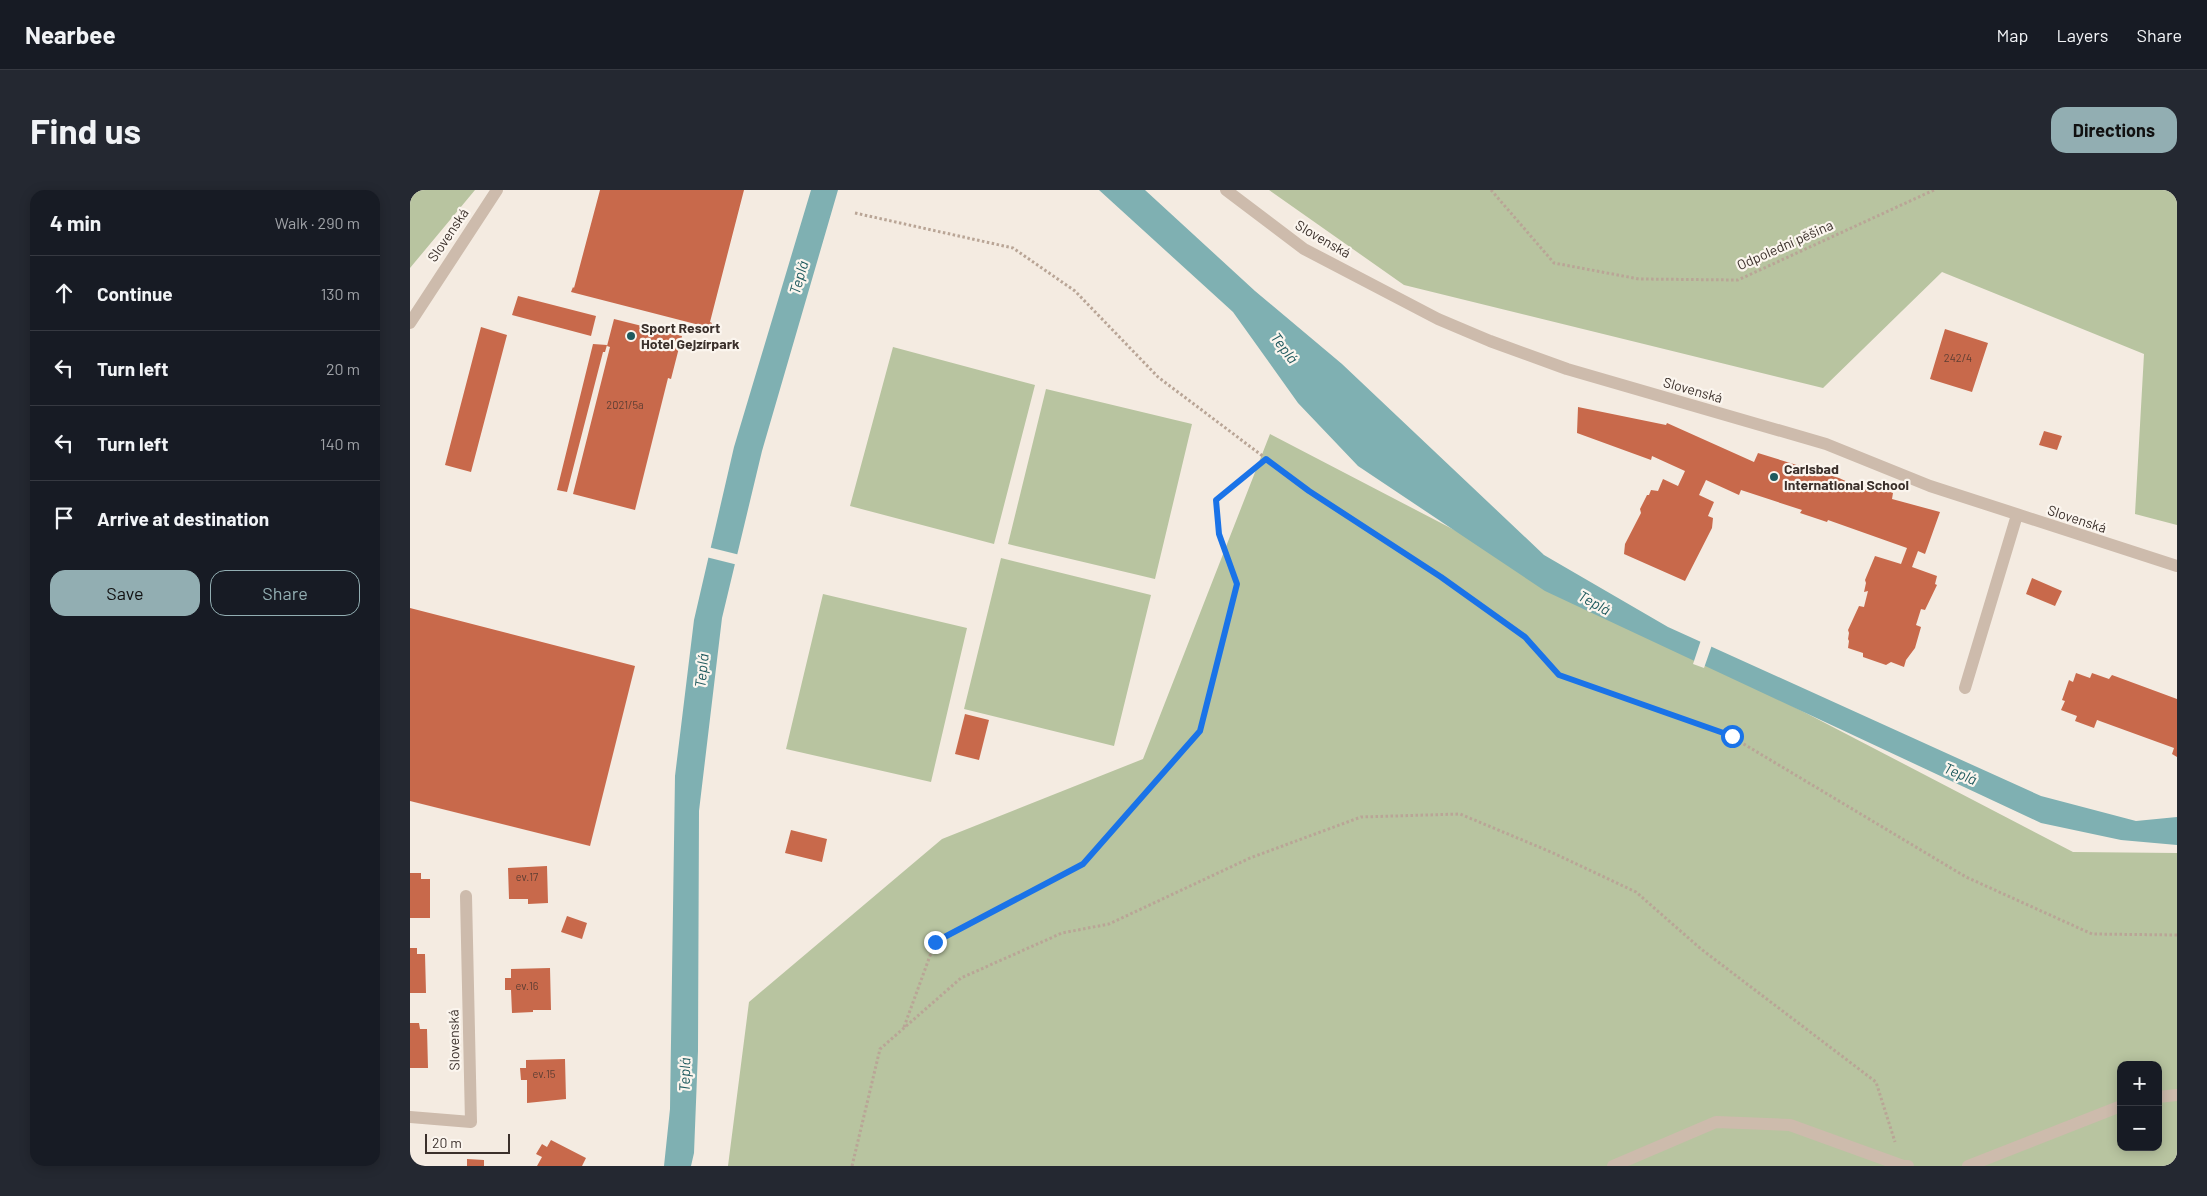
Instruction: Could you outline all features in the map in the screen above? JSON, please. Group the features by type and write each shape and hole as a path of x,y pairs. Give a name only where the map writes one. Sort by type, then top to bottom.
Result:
{"street":[{"name":"Slovenská","path":"410,323 497,190"},
{"name":"Slovenská","path":"1226,190 1304,249 1438,319 1490,341 1567,369 1826,444 1930,486 2177,566"},
{"path":"1964,688 2017,515"},
{"name":"Slovenská","path":"410,1116 471,1122 466,896"},
{"path":"2162,1096 2177,1094"},
{"path":"1968,1166 2117,1108"},
{"path":"1613,1166 1716,1122 1790,1125 1903,1166 1908,1166"}],"path":[{"name":"Odpolední pěšina","path":"1491,190 1554,263 1639,279 1738,280 1934,190"},
{"path":"855,213 1013,248 1075,291 1158,377 1309,491 1441,577 1525,637 1559,675 1732,736 1966,877 2092,934 2177,936"},
{"path":"904,1028 935,942 1083,864 1200,731 1237,584 1219,534 1216,500 1266,459"},
{"path":"852,1166 880,1049 961,978 1062,932 1109,924 1250,858 1361,817 1460,814 1551,852 1636,892 1701,949 1876,1082 1903,1166"}],"green space":[{"path":"410,190 475,190 410,268"},
{"path":"1269,190 2177,190 2177,525 2135,514 2144,354 1942,272 1823,388 1404,285"},
{"path":"893,347 1035,385 994,544 850,506"},
{"path":"1046,389 1192,424 1155,579 1008,544"},
{"path":"1270,434 2073,852 2177,853 2177,1166 728,1166 749,1002 942,839 1143,759"},
{"path":"1001,558 1151,595 1114,746 964,709"},
{"path":"823,594 967,628 931,782 786,749"}],"water":[{"name":"Teplá","path":"811,190 838,190 762,451 722,618 699,811 698,1051 694,1153 691,1166 664,1166 670,1109 675,776 694,620 734,447"},
{"name":"Teplá","path":"1099,190 1145,190 1255,291 1342,364 1544,555 1668,627 2041,796 2136,821 2177,817 2177,845 2121,840 2041,823 1545,591 1358,466 1298,403 1233,312"}],"pier":[{"path":"708,547 740,555 738,565 706,557"},
{"path":"1701,640 1712,645 1704,668 1693,664"}],"building":[{"path":"600,190 744,190 710,322 712,323 711,328 571,292 574,288"},
{"path":"518,296 596,316 591,336 512,315"},
{"path":"614,319 682,336 671,379 668,378 635,510 573,494 610,347 607,346"},
{"path":"481,327 507,335 471,472 445,465"},
{"path":"1945,329 1988,343 1972,392 1930,379"},
{"path":"593,344 607,345 605,352 603,352 567,492 557,490"},
{"path":"1578,407 1666,425 1667,423 1754,462 1758,453 1839,478 1861,488 1863,483 1893,493 1892,499 1940,512 1925,554 1918,551 1912,567 1937,576 1935,584 1937,585 1925,610 1921,609 1916,625 1921,627 1915,648 1906,660 1904,667 1891,662 1886,665 1863,657 1863,653 1848,648 1848,630 1859,606 1864,607 1868,591 1864,592 1865,580 1875,556 1901,564 1907,548 1828,520 1827,522 1800,513 1802,510 1741,490 1739,495 1706,480 1699,495 1714,502 1708,516 1713,518 1712,528 1685,581 1624,554 1625,544 1641,513 1640,509 1647,495 1649,495 1651,490 1658,491 1663,479 1678,486 1685,471 1652,456 1651,460 1577,433"},
{"path":"2044,431 2062,436 2057,450 2039,445"},
{"path":"2032,578 2062,591 2055,606 2026,594"},
{"path":"410,608 635,666 590,846 410,801"},
{"path":"2076,673 2090,678 2092,673 2109,679 2112,675 2177,699 2177,757 2172,754 2174,748 2097,720 2094,728 2075,721 2077,716 2061,710 2065,701 2062,700 2069,680 2073,682"},
{"path":"965,714 989,720 979,760 955,754"},
{"path":"791,830 827,839 822,862 785,853"},
{"path":"547,866 548,903 528,904 528,899 509,899 508,868"},
{"path":"410,873 421,873 421,879 430,879 430,918 410,918"},
{"path":"567,916 587,923 582,939 561,932"},
{"path":"410,948 417,948 417,954 425,954 426,993 410,993"},
{"path":"550,968 551,1010 512,1013 511,990 505,990 505,978 511,978 511,969"},
{"path":"410,1023 419,1023 420,1029 427,1029 428,1068 410,1068"},
{"path":"565,1059 566,1099 527,1103 527,1080 521,1080 520,1068 526,1068 526,1060"},
{"path":"551,1140 586,1158 582,1166 537,1166 542,1157 536,1154 542,1144 547,1147"},
{"path":"467,1159 484,1160 484,1166 467,1166"}],"place":[{"name":"Sport Resort Hotel Gejzírpark","path":"631,336"},
{"name":"Carlsbad International School","path":"1774,477"}],"route":[{"path":"935,942 1083,864 1200,731 1237,584 1219,534 1216,500 1266,459 1309,491 1441,577 1525,637 1559,675 1732,736"}]}
